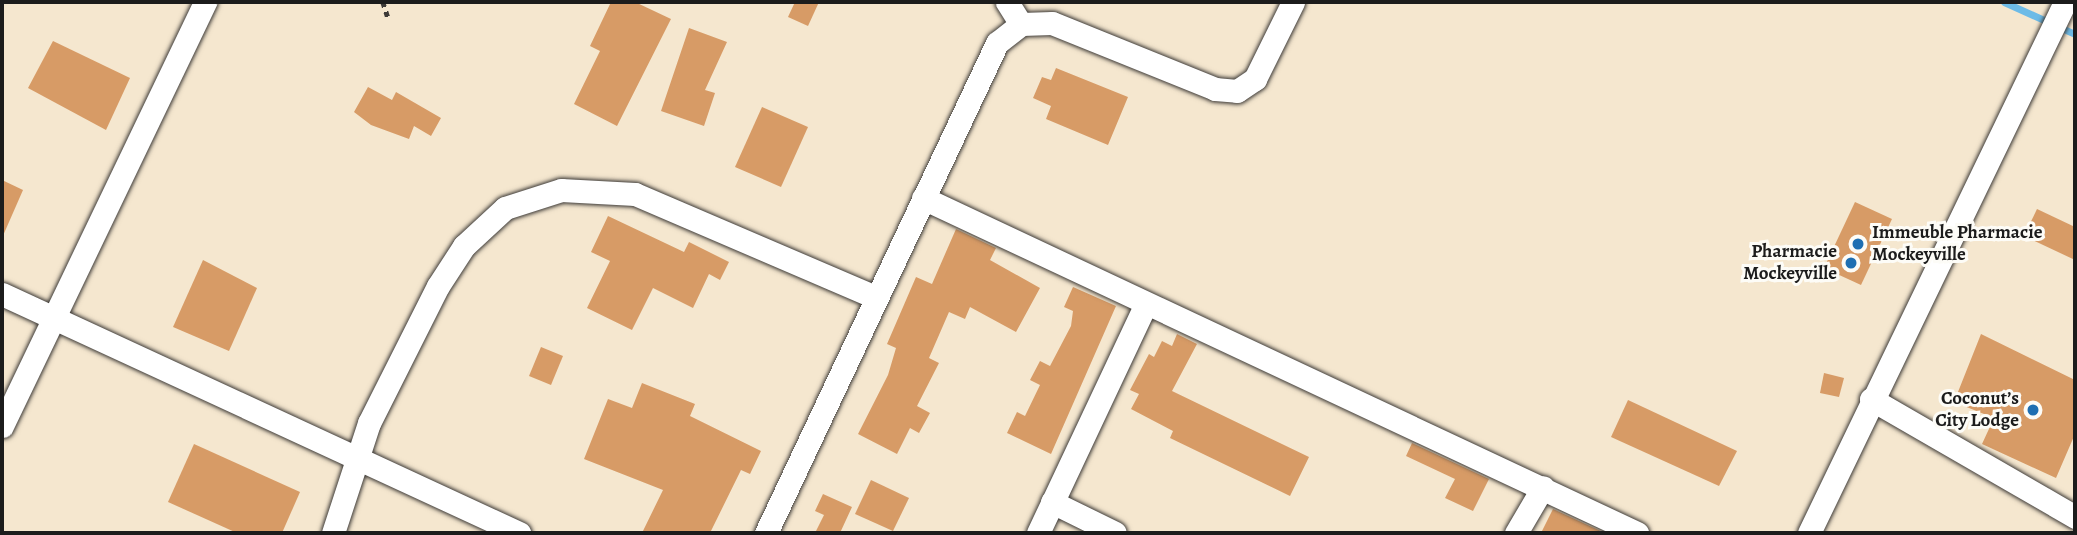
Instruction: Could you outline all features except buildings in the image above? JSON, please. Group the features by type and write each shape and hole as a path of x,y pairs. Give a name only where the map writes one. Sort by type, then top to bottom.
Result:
{"street":[{"path":"2,426 51,318 205,2"},
{"path":"1007,2 1021,24"},
{"path":"766,533 997,43 1021,24 1052,23 1215,89 1237,91 1255,79 1293,2"},
{"path":"1809,533 1871,399 2064,2"},
{"path":"333,533 358,458 407,345 464,246 505,208 561,190 635,194 875,297"},
{"path":"922,198 1544,487 1637,533"},
{"path":"2,294 519,533"},
{"path":"1038,533 1146,303"},
{"path":"1871,399 2075,517"},
{"path":"1516,533 1544,487"},
{"path":"1052,502 1115,533"}],"path":[{"path":"383,2 389,20"}],"waterway":[{"path":"2004,2 2075,34"}],"place":[{"name":"Immeuble Pharmacie Mockeyville","path":"1858,244"},
{"name":"Pharmacie Mockeyville","path":"1851,263"},
{"name":"Coconut’s City Lodge","path":"2033,410"}]}
